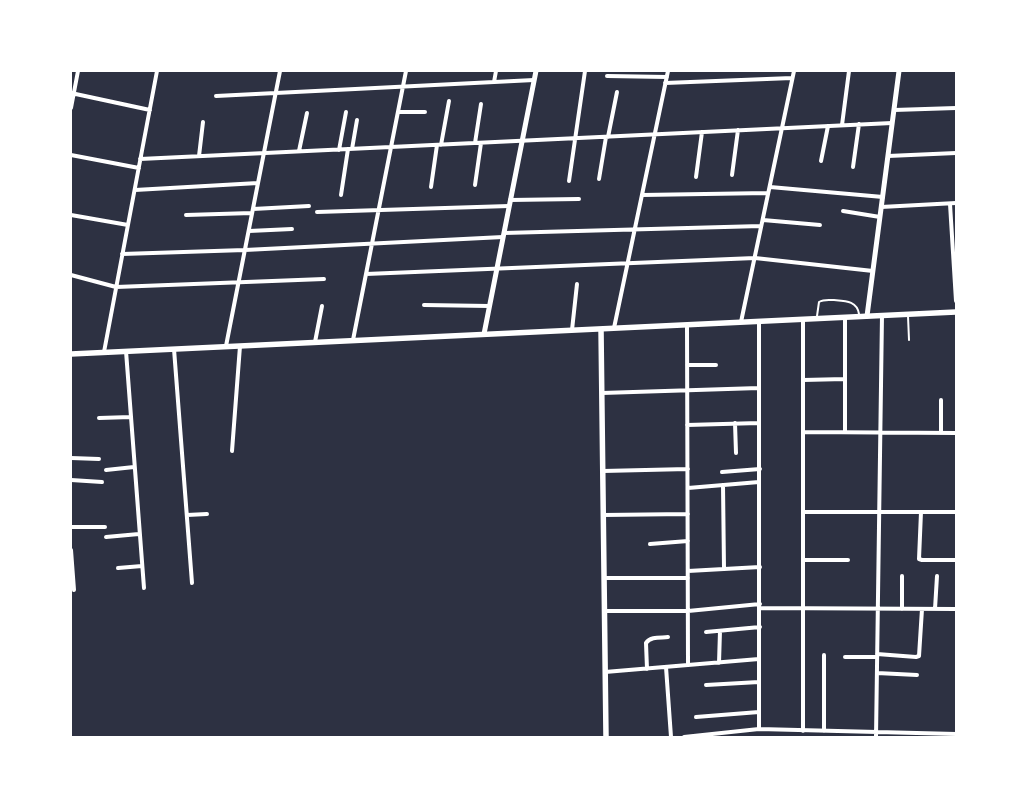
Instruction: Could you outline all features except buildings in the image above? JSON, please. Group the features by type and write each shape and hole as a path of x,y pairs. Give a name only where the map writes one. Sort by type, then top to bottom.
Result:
{"main road":[{"path":"71,354 956,312"},
{"path":"601,329 606,737"}],"street":[{"path":"71,108 78,71"},
{"path":"104,352 157,71"},
{"path":"226,346 280,71"},
{"path":"353,340 406,71"},
{"path":"494,82 496,71"},
{"path":"484,334 536,71"},
{"path":"569,181 585,71"},
{"path":"614,328 668,71"},
{"path":"741,322 794,71"},
{"path":"842,125 849,71"},
{"path":"867,316 899,71"},
{"path":"606,76 667,77"},
{"path":"666,83 792,78"},
{"path":"216,96 534,80"},
{"path":"599,179 617,92"},
{"path":"73,93 150,110"},
{"path":"431,187 449,101"},
{"path":"475,143 481,104"},
{"path":"894,110 956,108"},
{"path":"340,150 346,112"},
{"path":"398,112 425,112"},
{"path":"299,152 307,113"},
{"path":"341,195 356,120"},
{"path":"199,156 203,122"},
{"path":"140,159 892,123"},
{"path":"854,167 859,124"},
{"path":"821,161 828,126"},
{"path":"732,175 738,130"},
{"path":"696,177 702,132"},
{"path":"475,185 481,143"},
{"path":"888,156 956,153"},
{"path":"71,155 139,168"},
{"path":"135,190 258,183"},
{"path":"770,187 882,197"},
{"path":"642,195 768,193"},
{"path":"317,212 579,199"},
{"path":"881,207 956,203"},
{"path":"950,204 956,300"},
{"path":"186,215 309,206"},
{"path":"843,211 880,217"},
{"path":"71,215 128,225"},
{"path":"763,220 820,225"},
{"path":"122,254 372,244 503,235 761,226"},
{"path":"248,231 292,229"},
{"path":"366,274 755,258 873,271"},
{"path":"71,276 116,287 324,279"},
{"path":"572,330 577,284"},
{"path":"424,305 489,306"},
{"path":"315,342 322,306"},
{"path":"876,735 882,315"},
{"path":"845,317 845,432"},
{"path":"803,319 803,731"},
{"path":"760,321 760,712 764,737"},
{"path":"687,325 688,665"},
{"path":"232,451 240,346"},
{"path":"174,349 192,583"},
{"path":"126,351 144,588"},
{"path":"687,365 716,365"},
{"path":"803,380 845,379"},
{"path":"602,393 760,388"},
{"path":"941,400 941,433"},
{"path":"99,418 131,417"},
{"path":"735,423 736,453"},
{"path":"688,425 759,423"},
{"path":"803,432 956,433"},
{"path":"71,458 99,459"},
{"path":"106,470 134,467"},
{"path":"722,472 760,469"},
{"path":"603,471 688,470"},
{"path":"71,480 102,482"},
{"path":"688,488 760,482"},
{"path":"722,485 724,569"},
{"path":"803,512 956,512"},
{"path":"921,512 919,559 956,560"},
{"path":"187,515 207,514"},
{"path":"603,515 688,514"},
{"path":"71,527 105,528"},
{"path":"106,537 139,534"},
{"path":"650,544 688,541"},
{"path":"71,550 74,590"},
{"path":"803,560 848,560"},
{"path":"118,568 142,566"},
{"path":"688,571 760,567"},
{"path":"902,576 902,609"},
{"path":"935,609 937,576"},
{"path":"604,578 688,578"},
{"path":"604,611 688,611 760,606 956,609"},
{"path":"845,657 919,656 922,609"},
{"path":"706,632 760,627"},
{"path":"719,663 720,631"},
{"path":"647,669 647,641 651,638 668,637"},
{"path":"820,737 822,731 824,656"},
{"path":"605,672 760,659"},
{"path":"666,667 670,737"},
{"path":"877,673 917,675"},
{"path":"706,685 760,682"},
{"path":"696,717 760,712"},
{"path":"684,737 762,730 822,731 876,735 956,734"}],"lane":[{"path":"817,318 819,302 824,300 852,302 859,311 860,316"},
{"path":"908,314 908,340"}]}
